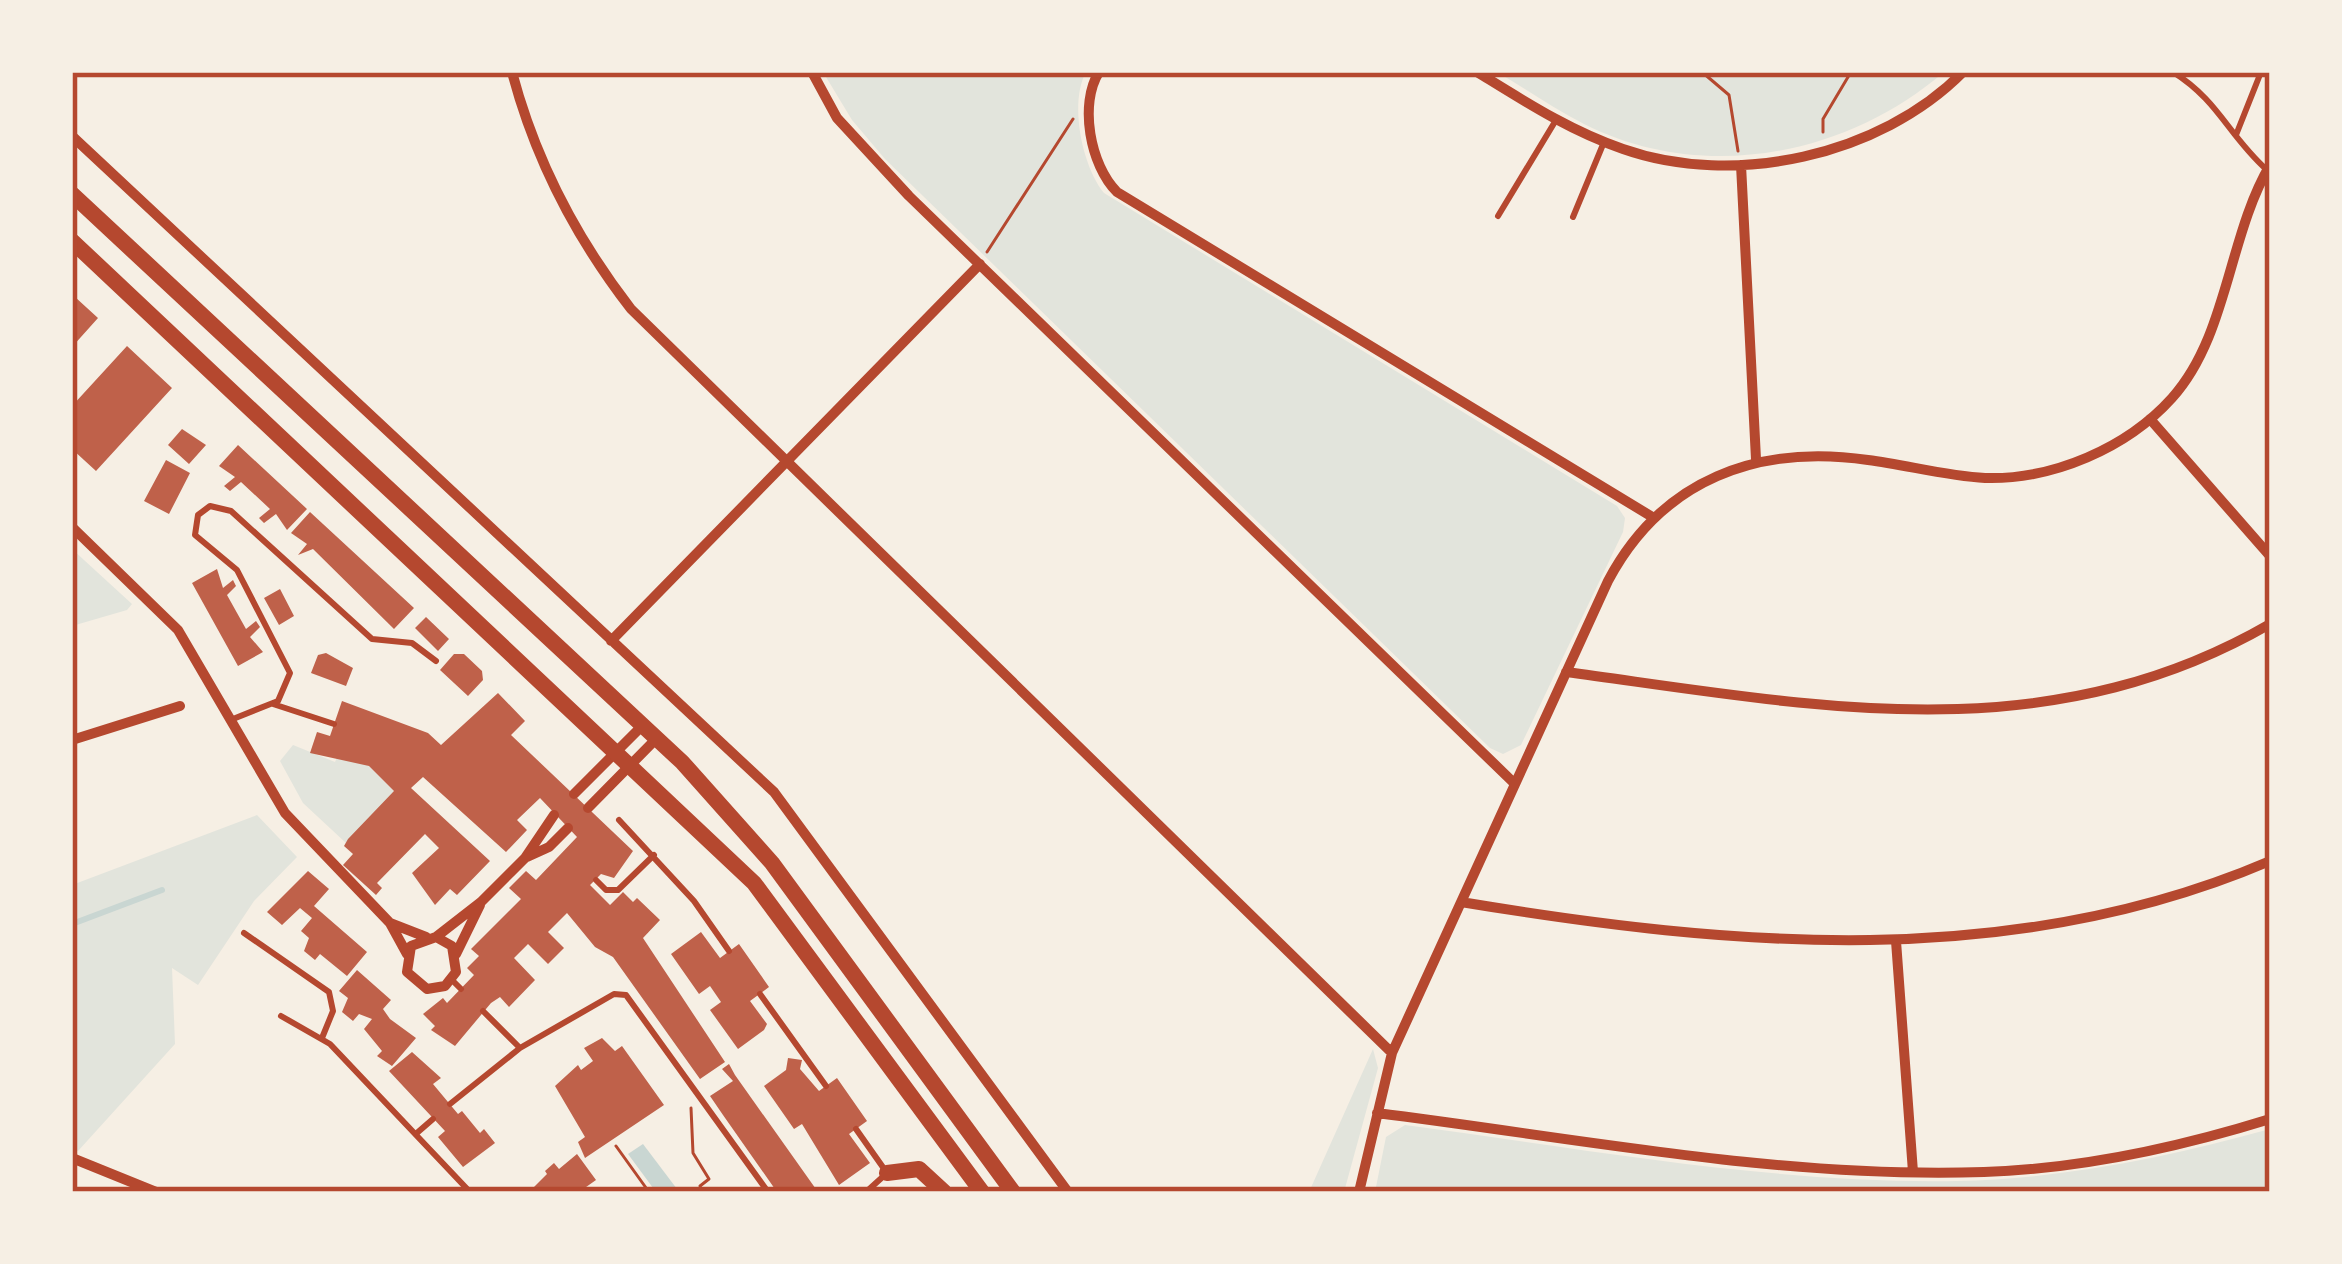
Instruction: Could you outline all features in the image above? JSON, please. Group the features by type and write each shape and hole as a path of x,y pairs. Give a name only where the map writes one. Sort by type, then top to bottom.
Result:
{"main road":[{"path":"72,194 650,731 772,862 1013,1192"},
{"path":"72,242 754,884 982,1192"},
{"path":"887,1173 919,1168 944,1192"}],"street":[{"path":"512,72 541,163 611,284 658,339 1392,1053"},
{"path":"812,72 857,142 1515,784"},
{"path":"1099,72 1088,95 1102,172 1117,192 1654,518"},
{"path":"1478,72 1556,120 1604,142 1659,159 1741,165 1824,150 1894,123 1964,72"},
{"path":"72,136 773,792 1068,1192"},
{"path":"1741,165 1756,459"},
{"path":"1359,1192 1392,1053 1617,564 1654,518 1688,492 1756,459 1856,458 1958,475 2018,476 2094,454 2150,419 2182,386 2203,346 2240,228 2268,167"},
{"path":"611,641 980,264"},
{"path":"2150,419 2270,556"},
{"path":"72,527 178,630 302,835 390,923 407,954 406,972 418,986 436,989 456,984 456,954 482,902"},
{"path":"1566,672 1844,709 1969,712 2088,696 2150,680 2270,624"},
{"path":"72,740 180,706"},
{"path":"574,794 650,731"},
{"path":"588,808 624,757 650,731"},
{"path":"407,954 482,902 525,858 554,815"},
{"path":"525,858 559,844 568,829"},
{"path":"1461,902 1729,938 1896,941 2035,928 2171,896 2270,861"},
{"path":"390,923 432,937 456,954"},
{"path":"1896,941 1913,1172"},
{"path":"1377,1113 1761,1162 1913,1172 2056,1165 2270,1119"},
{"path":"72,1158 156,1192"}],"lane":[{"path":"2173,72 2210,97 2236,138 2268,167"},
{"path":"2236,138 2242,110 2261,72"},
{"path":"2222,115 2242,110"},
{"path":"1498,216 1556,120"},
{"path":"1573,217 1604,142"},
{"path":"231,720 269,705 289,686 289,667 237,570 196,535 198,514 210,506 231,511 372,639 412,643 436,661"},
{"path":"269,705 334,724"},
{"path":"619,820 654,855 729,951"},
{"path":"596,880 606,890 618,890 654,855"},
{"path":"244,933 329,992 333,1011 322,1038"},
{"path":"450,1104 520,1048 622,993 768,1192"},
{"path":"760,994 826,1086"},
{"path":"483,1011 520,1048"},
{"path":"280,1016 322,1038 418,1132 470,1192"},
{"path":"418,1132 433,1119"},
{"path":"856,1129 887,1173 866,1192"}],"path":[{"path":"1702,72 1730,95 1741,165"},
{"path":"1824,150 1823,118 1851,72"},
{"path":"980,264 1088,95"},
{"path":"702,1100 690,1108 693,1153 709,1179 700,1186 702,1192"},
{"path":"616,1146 649,1192"}],"shaded area":[{"path":"823,72 1086,72 1079,100 1080,134 1104,193 1617,506 1625,518 1623,532 1521,745 1503,754 1490,748 885,159 852,120"},
{"path":"1497,72 1944,72 1863,124 1772,152 1724,156 1677,153 1630,142 1584,124"},
{"path":"72,549 132,604 127,610 72,626"},
{"path":"293,745 335,762 338,755 369,766 395,792 346,843 303,803 280,761"},
{"path":"257,815 297,857 254,901 198,985 172,968 175,1044 78,1151 72,1150 72,885"},
{"path":"1373,1049 1378,1068 1344,1192 1309,1192"},
{"path":"1405,1125 1749,1171 1957,1181 2115,1165 2270,1129 2270,1192 1375,1192 1386,1137"},
{"path":"643,1144 677,1189 656,1192 628,1154"}],"building":[{"path":"75,297 98,318 72,347 72,300"},
{"path":"127,346 172,388 96,471 72,449 72,406"},
{"path":"182,429 206,445 189,464 168,445"},
{"path":"238,445 307,509 287,530 276,514 264,523 259,518 270,509 241,482 230,491 224,486 235,477 219,466"},
{"path":"166,460 190,473 169,514 144,501"},
{"path":"310,512 414,608 394,629 313,549 298,555 307,544 291,533"},
{"path":"217,569 223,588 233,580 236,586 227,595 246,629 256,621 260,627 250,637 263,652 238,666 192,583"},
{"path":"280,589 294,616 279,625 264,598"},
{"path":"426,617 449,639 438,651 415,628"},
{"path":"326,653 353,668 346,686 311,673 318,655"},
{"path":"454,654 464,654 482,671 483,680 468,696 440,670"},
{"path":"498,693 525,721 511,735 633,851 614,878 601,874 590,885 610,905 623,892 633,902 637,898 660,920 643,938 725,1062 700,1079 613,957 595,947 567,913 548,932 564,948 548,964 528,944 514,958 535,980 509,1007 500,997 491,1003 455,1046 431,1030 435,1026 423,1014 443,998 447,1003 474,975 467,968 479,956 471,949 521,899 509,888 526,871 536,880 577,837 540,798 517,820 527,830 506,852 423,777 411,788 490,861 457,895 450,889 435,905 412,873 439,848 425,834 377,883 382,888 376,895 343,865 353,854 344,846 348,839 394,791 369,766 310,753 317,732 330,736 342,701 428,733 441,745"},
{"path":"308,871 329,889 314,906 367,952 347,976 320,954 315,960 304,951 309,938 301,931 312,918 300,908 282,925 267,912"},
{"path":"701,932 720,958 739,944 769,987 750,1001 767,1024 764,1030 738,1049 710,1010 721,1002 710,986 699,994 671,954"},
{"path":"357,970 391,1000 383,1009 390,1019 416,1038 392,1066 377,1056 382,1051 364,1029 372,1019 359,1014 353,1021 342,1012 348,998 339,991"},
{"path":"602,1038 615,1051 622,1046 664,1105 585,1158 578,1142 585,1137 555,1086 578,1065 581,1070 593,1061 584,1048"},
{"path":"412,1052 441,1078 433,1084 458,1114 462,1111 495,1143 463,1167 438,1137 445,1131 389,1071"},
{"path":"788,1058 802,1060 800,1069 819,1091 837,1078 867,1121 849,1134 870,1163 839,1185 802,1124 794,1129 764,1086 786,1070"},
{"path":"729,1064 818,1192 777,1192 723,1115 710,1096 733,1081 722,1069"},
{"path":"577,1154 596,1180 579,1192 529,1192 554,1163 559,1169"}],"waterway":[{"path":"72,924 162,890"}]}
